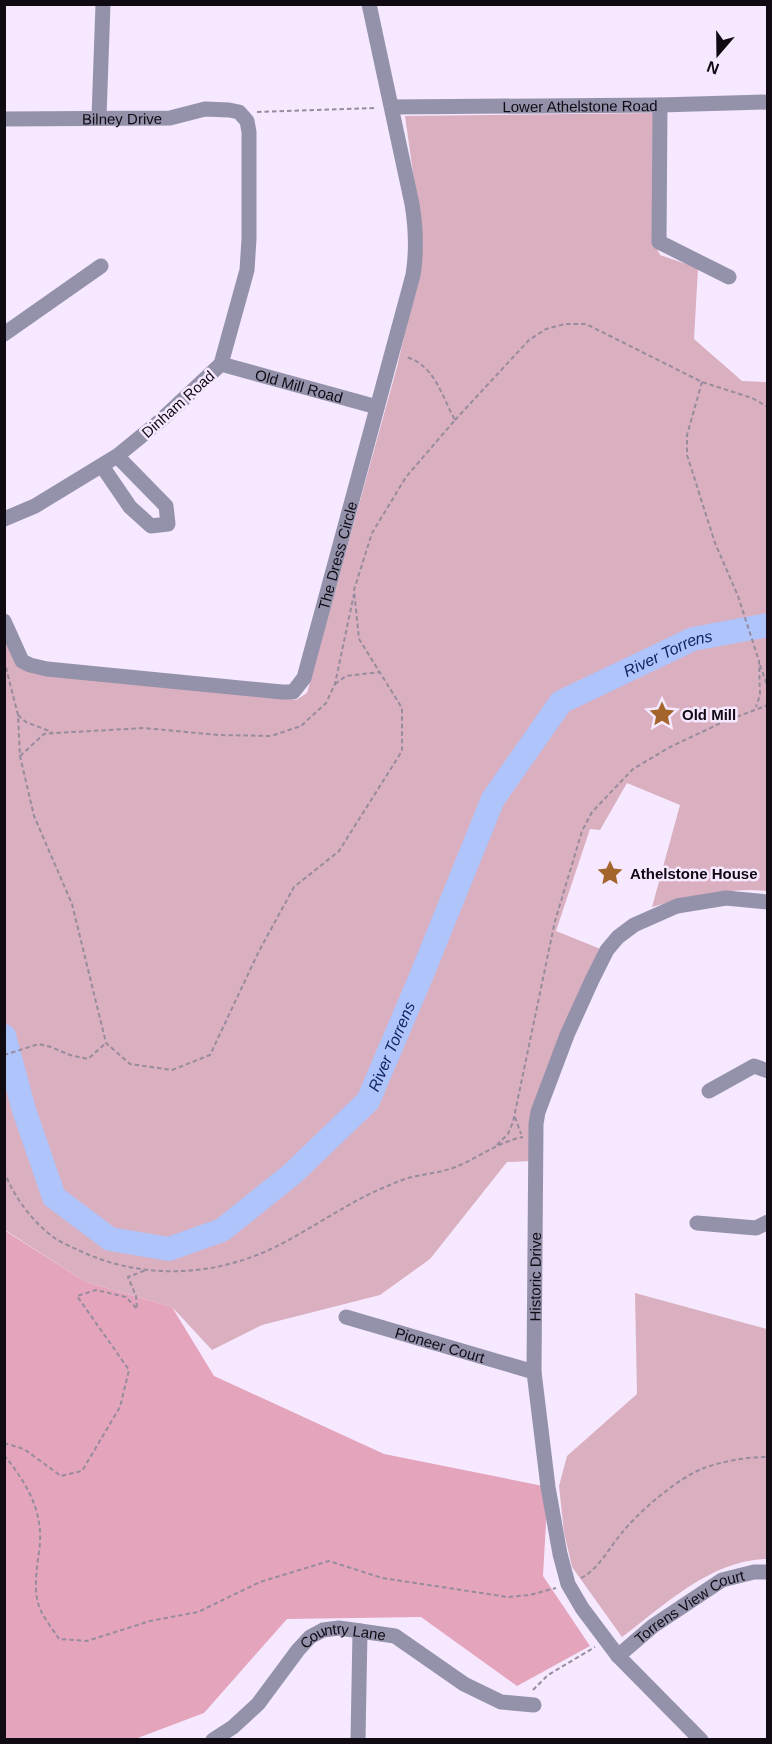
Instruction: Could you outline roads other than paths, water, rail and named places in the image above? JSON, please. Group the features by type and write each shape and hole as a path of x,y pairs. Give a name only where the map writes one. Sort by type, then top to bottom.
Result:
{"street":[{"path":"99,117 103,4"},
{"name":"The Dress Circle","path":"4,621 22,661 30,665 235,688 293,692 304,678 413,275 417,252 416,228 384,107 369,4"},
{"name":"Lower Athelstone Road","path":"384,107 768,102"},
{"path":"660,105 659,242 729,277"},
{"name":"Bilney Drive","path":"4,119 170,118 205,109 239,112"},
{"name":"Dinham Road","path":"4,519 35,506 117,456 160,421 221,364 247,270 249,132 247,121 239,112"},
{"path":"4,334 101,266"},
{"name":"Old Mill Road","path":"221,364 377,407"},
{"path":"102,466 130,507 151,526 168,525 166,506 117,456"},
{"name":"Historic Drive","path":"701,1740 618,1656 582,1608 568,1584 548,1487 534,1372 528,1137 567,1035 607,950 618,937 634,925 677,906 726,898 768,902"},
{"path":"709,1091 754,1066 768,1071"},
{"path":"697,1223 756,1228 768,1222"},
{"name":"Pioneer Court","path":"346,1317 534,1372"},
{"name":"Torrens View Court","path":"618,1656 653,1626 722,1580 754,1572 768,1572"},
{"name":"Country Lane","path":"213,1740 233,1727 258,1704 298,1650 310,1637 323,1630 339,1628 395,1636 464,1684 501,1702 534,1697"},
{"path":"358,1740 360,1631"}],"waterway":[{"name":"River Torrens","path":"4,1036 24,1110 54,1197 110,1239 169,1249 222,1230 292,1174 368,1101 493,799 561,702 693,639 768,625"}],"place":[{"name":"Old Mill","path":"662,714"},
{"name":"Athelstone House","path":"610,873"}]}
